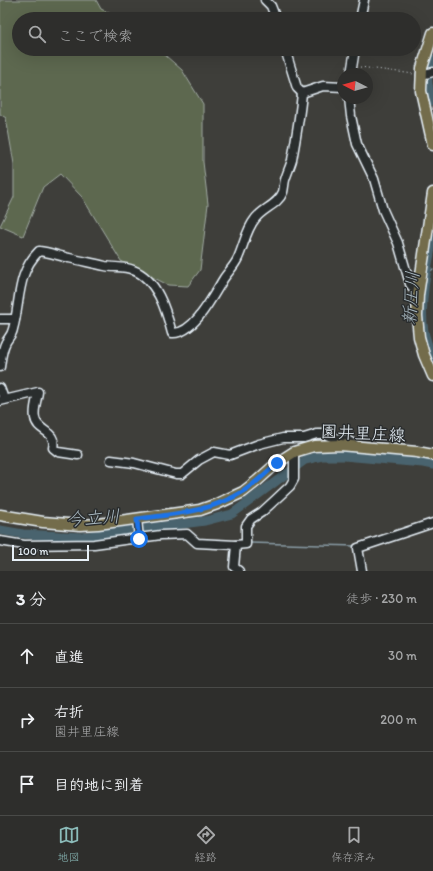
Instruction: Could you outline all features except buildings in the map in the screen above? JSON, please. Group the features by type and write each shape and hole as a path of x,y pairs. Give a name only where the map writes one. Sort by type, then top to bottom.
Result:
{"main road":[{"path":"433,34 424,58 428,73 420,91 433,145"},
{"path":"433,193 418,295 417,316 419,337 424,355 433,376"},
{"name":"園井里庄線","path":"0,515 43,522 80,525 137,521 200,510 243,492 277,463 294,456 308,447 328,445 357,446 433,455"}],"street":[{"path":"265,0 271,6 273,12"},
{"path":"361,12 364,0"},
{"path":"288,56 297,88 302,93"},
{"path":"353,66 354,56"},
{"path":"302,93 323,86 337,87"},
{"path":"0,367 6,342 10,337 15,319 18,293 23,276 34,256 39,251 106,266 132,269 146,278 157,294 167,312 172,333 183,331 190,326 199,317 230,268 237,260 242,250 245,238 255,219 266,208 278,201 283,192 291,161 300,113 302,93"},
{"path":"350,104 357,144 374,179 383,210 398,243 410,284 418,295"},
{"path":"0,319 15,319"},
{"path":"0,388 2,400 38,392 34,417 38,426 53,438 53,448 58,452 73,453 78,455"},
{"path":"111,460 134,463 176,474 182,474 199,460 214,452 230,455 259,444 283,438 304,438 317,434 324,434 334,438 347,440 357,446"},
{"path":"0,541 24,545 94,544 161,535 187,534 197,543 236,545 246,544 246,526 251,519 262,512 290,486 294,479 294,456"},
{"path":"137,521 139,538"},
{"path":"362,571 358,548 433,523"},
{"path":"236,545 234,567 239,571"}],"path":[{"path":"353,66 407,74 428,73"}],"green space":[{"path":"0,0 96,0 101,9 107,12 12,12 12,56 166,56 182,70 203,104 203,162 208,204 200,270 188,286 168,285 121,261 82,197 60,174 43,187 23,236 0,226 14,197 14,164 6,118 0,114"}],"waterway":[{"name":"新圧川","path":"433,59 428,80 433,102"},
{"name":"新圧川","path":"433,239 424,286 422,310 424,332 433,359"},
{"name":"新圧川","path":"427,274 433,269"},
{"name":"今立川","path":"0,530 23,534 81,537 205,521 232,514 305,460 322,456 344,456 433,465"},
{"path":"250,543 356,546"}],"route":[{"path":"139,539 137,519 200,510 217,504 243,492 277,463"}]}
